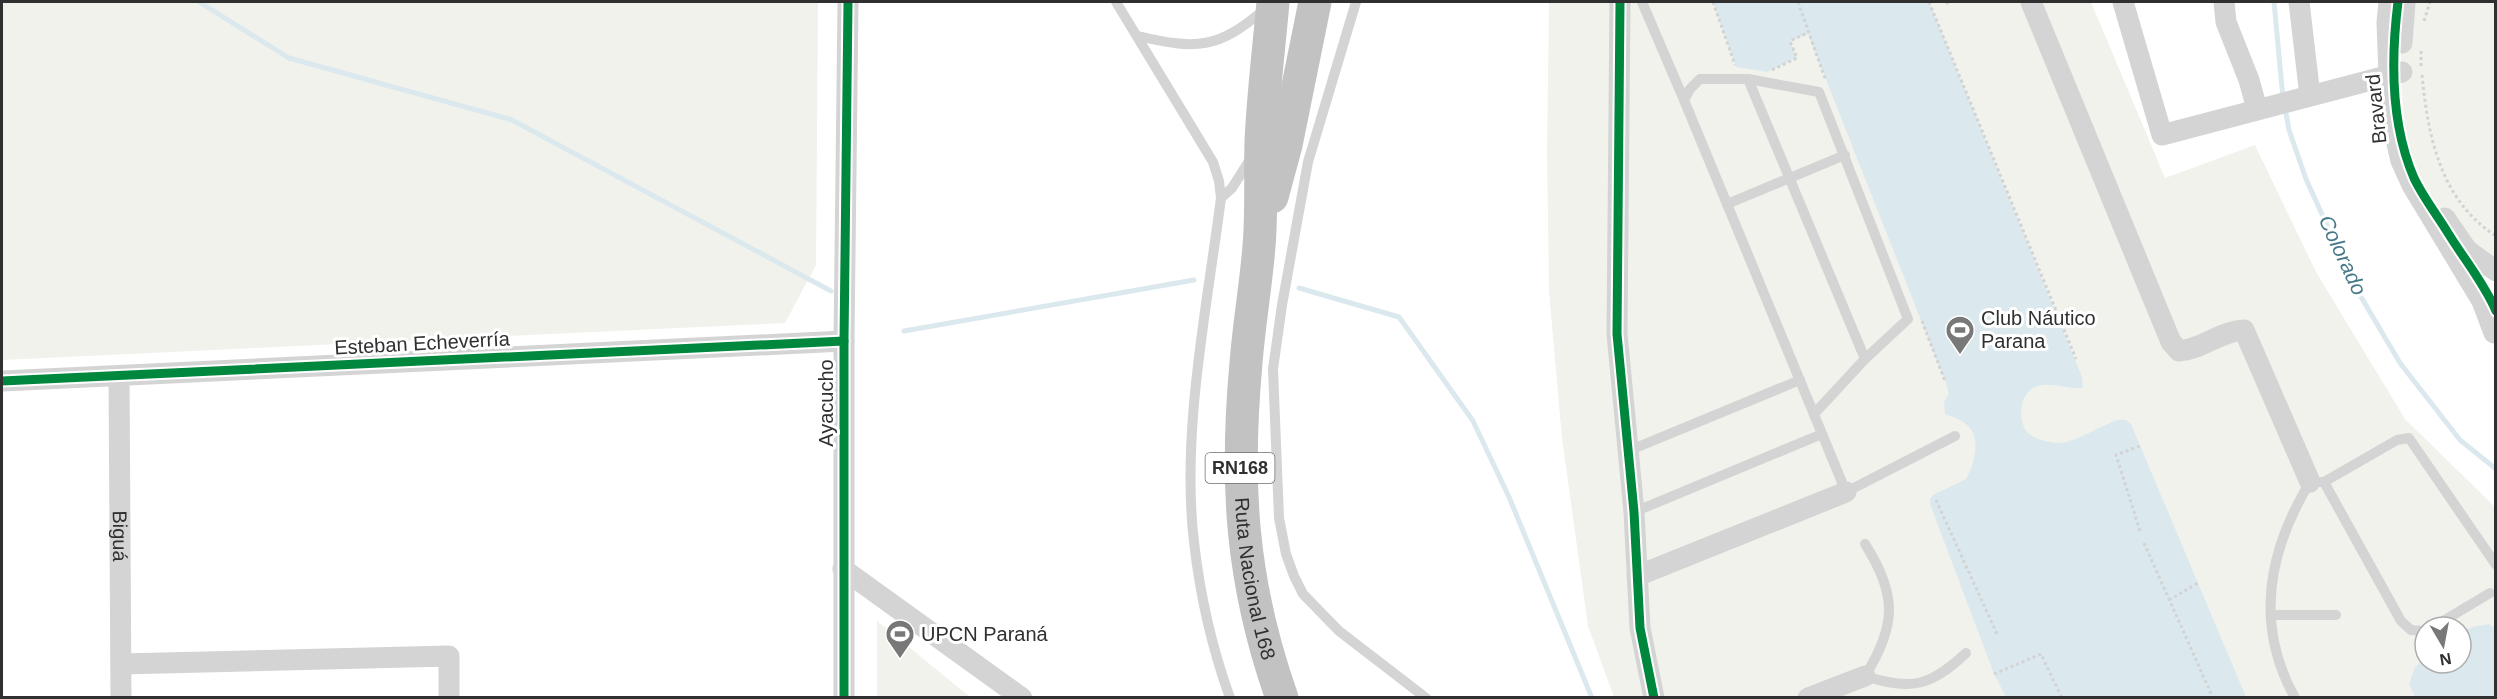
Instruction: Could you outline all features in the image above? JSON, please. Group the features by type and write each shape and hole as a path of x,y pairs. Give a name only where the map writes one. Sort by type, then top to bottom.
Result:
{"highway":[{"name":"RN168","path":"1259,245 1261,140 1273,2"},
{"name":"RN168","path":"1259,245 1286,145 1315,2"},
{"name":"Ruta Nacional 168","path":"1259,245 1250,315 1240,462 1243,536 1259,621 1282,698"}],"street":[{"name":"Ayacucho","path":"844,698 844,341 848,2"},
{"path":"1620,2 1617,334 1634,512 1640,628 1654,698"},
{"path":"2031,2 2171,342 2179,351 2191,350 2234,330 2244,330 2317,482"},
{"path":"2123,2 2162,135 2396,74"},
{"path":"2224,2 2226,22 2249,80 2257,109"},
{"path":"2299,2 2310,96"},
{"name":"Bravard","path":"2389,2 2396,74 2410,148 2419,173 2433,201 2467,250 2496,271"},
{"name":"Bravard","path":"2405,2 2396,74 2395,135 2401,161 2418,195 2482,301 2494,334"},
{"path":"2494,334 2491,318 2496,302"},
{"name":"Esteban Echeverría","path":"2,381 844,341"},
{"name":"Biguá","path":"118,376 121,698"},
{"path":"1637,576 1846,492"},
{"path":"843,569 1022,698"},
{"path":"121,664 449,656 449,698"},
{"path":"1808,698 1865,676"}],"lane":[{"path":"1116,2 1213,162 1220,181 1221,198 1195,399 1191,447 1191,501 1200,581 1210,631 1230,698"},
{"path":"1138,36 1190,45 1212,43 1231,35 1273,2"},
{"path":"1356,2 1308,162 1282,305 1273,369 1279,518 1286,554 1303,594 1339,631 1426,698"},
{"path":"1642,2 1846,492 1955,436"},
{"path":"1684,100 1690,89 1700,79 1748,79 1819,92 1908,319 1865,359 1814,414"},
{"path":"1748,79 1865,359"},
{"path":"1221,198 1232,188 1261,140"},
{"path":"1727,204 1845,155"},
{"path":"1628,451 1800,380"},
{"path":"1634,512 1822,434"},
{"path":"2295,698 2276,651 2271,615 2271,580 2279,546 2292,513 2317,482 2397,440 2409,438 2496,565"},
{"path":"2317,482 2401,621 2413,630"},
{"path":"1865,544 1880,567 1888,595 1888,623 1881,651 1865,676 1892,684 1920,683 1946,672 1966,653"},
{"path":"2453,615 2490,593"},
{"path":"2271,615 2336,615"}],"path":[{"path":"1713,2 1736,68"},
{"path":"1929,2 2076,359"},
{"path":"1946,2 1952,2"},
{"path":"2423,23 2430,2"},
{"path":"1767,72 1797,58 1790,41 1808,33"},
{"path":"2422,44 2421,64 2426,115 2437,161 2455,198 2482,228 2496,236"},
{"path":"2140,446 2116,455 2140,531"},
{"path":"1936,500 1997,634"},
{"path":"2144,543 2213,698"},
{"path":"2169,600 2198,583"},
{"path":"1994,674 2041,654 2062,698"}],"shaded area":[{"path":"2,2 818,2 816,265 785,323 2,360"},
{"name":"Club Náutico Parana","path":"1549,2 2091,2 2165,178 2255,145 2316,272 2405,419 2495,507 2495,697 1614,697 1588,626 1562,438 1549,291 1547,152"},
{"path":"1713,2 1929,2 2082,377 2083,387 2080,388 2041,385 2030,390 2022,407 2024,427 2035,437 2061,443 2078,438 2117,420 2126,420 2131,424 2246,697 2006,697 1994,674 1930,504 1933,495 1966,479 1974,458 1973,434 1969,427 1959,419 1945,414 1944,402 1949,394 1945,381 1808,34 1790,41 1797,58 1767,72 1736,67"},
{"path":"2405,2 2495,2 2495,271 2469,252 2457,238 2433,202 2414,162 2406,133 2402,95 2401,56"},
{"name":"UPCN Paraná","path":"877,621 970,697 877,697"},
{"path":"2489,624 2495,628 2495,697 2415,697 2409,684 2413,673 2413,675 2473,675 2473,627"}],"waterway":[{"path":"199,2 289,58 512,120 831,291"},
{"name":"Colorado","path":"2274,2 2283,98"},
{"name":"Colorado","path":"2285,108 2289,130 2306,179 2354,285 2400,363 2460,440 2496,469"},
{"path":"904,331 1194,280"},
{"path":"1299,288 1399,317 1473,421 1509,497 1592,698"}],"cycle path":[{"path":"844,698 844,341 848,2"},
{"path":"1620,2 1617,334 1634,512 1640,628 1654,698"},
{"path":"2398,2 2394,46 2395,91 2406,158 2422,192 2480,281 2496,311"},
{"path":"2,381 844,341"}],"place":[{"name":"Club Náutico Parana","path":"1960,356"},
{"name":"UPCN Paraná","path":"900,660"}]}
